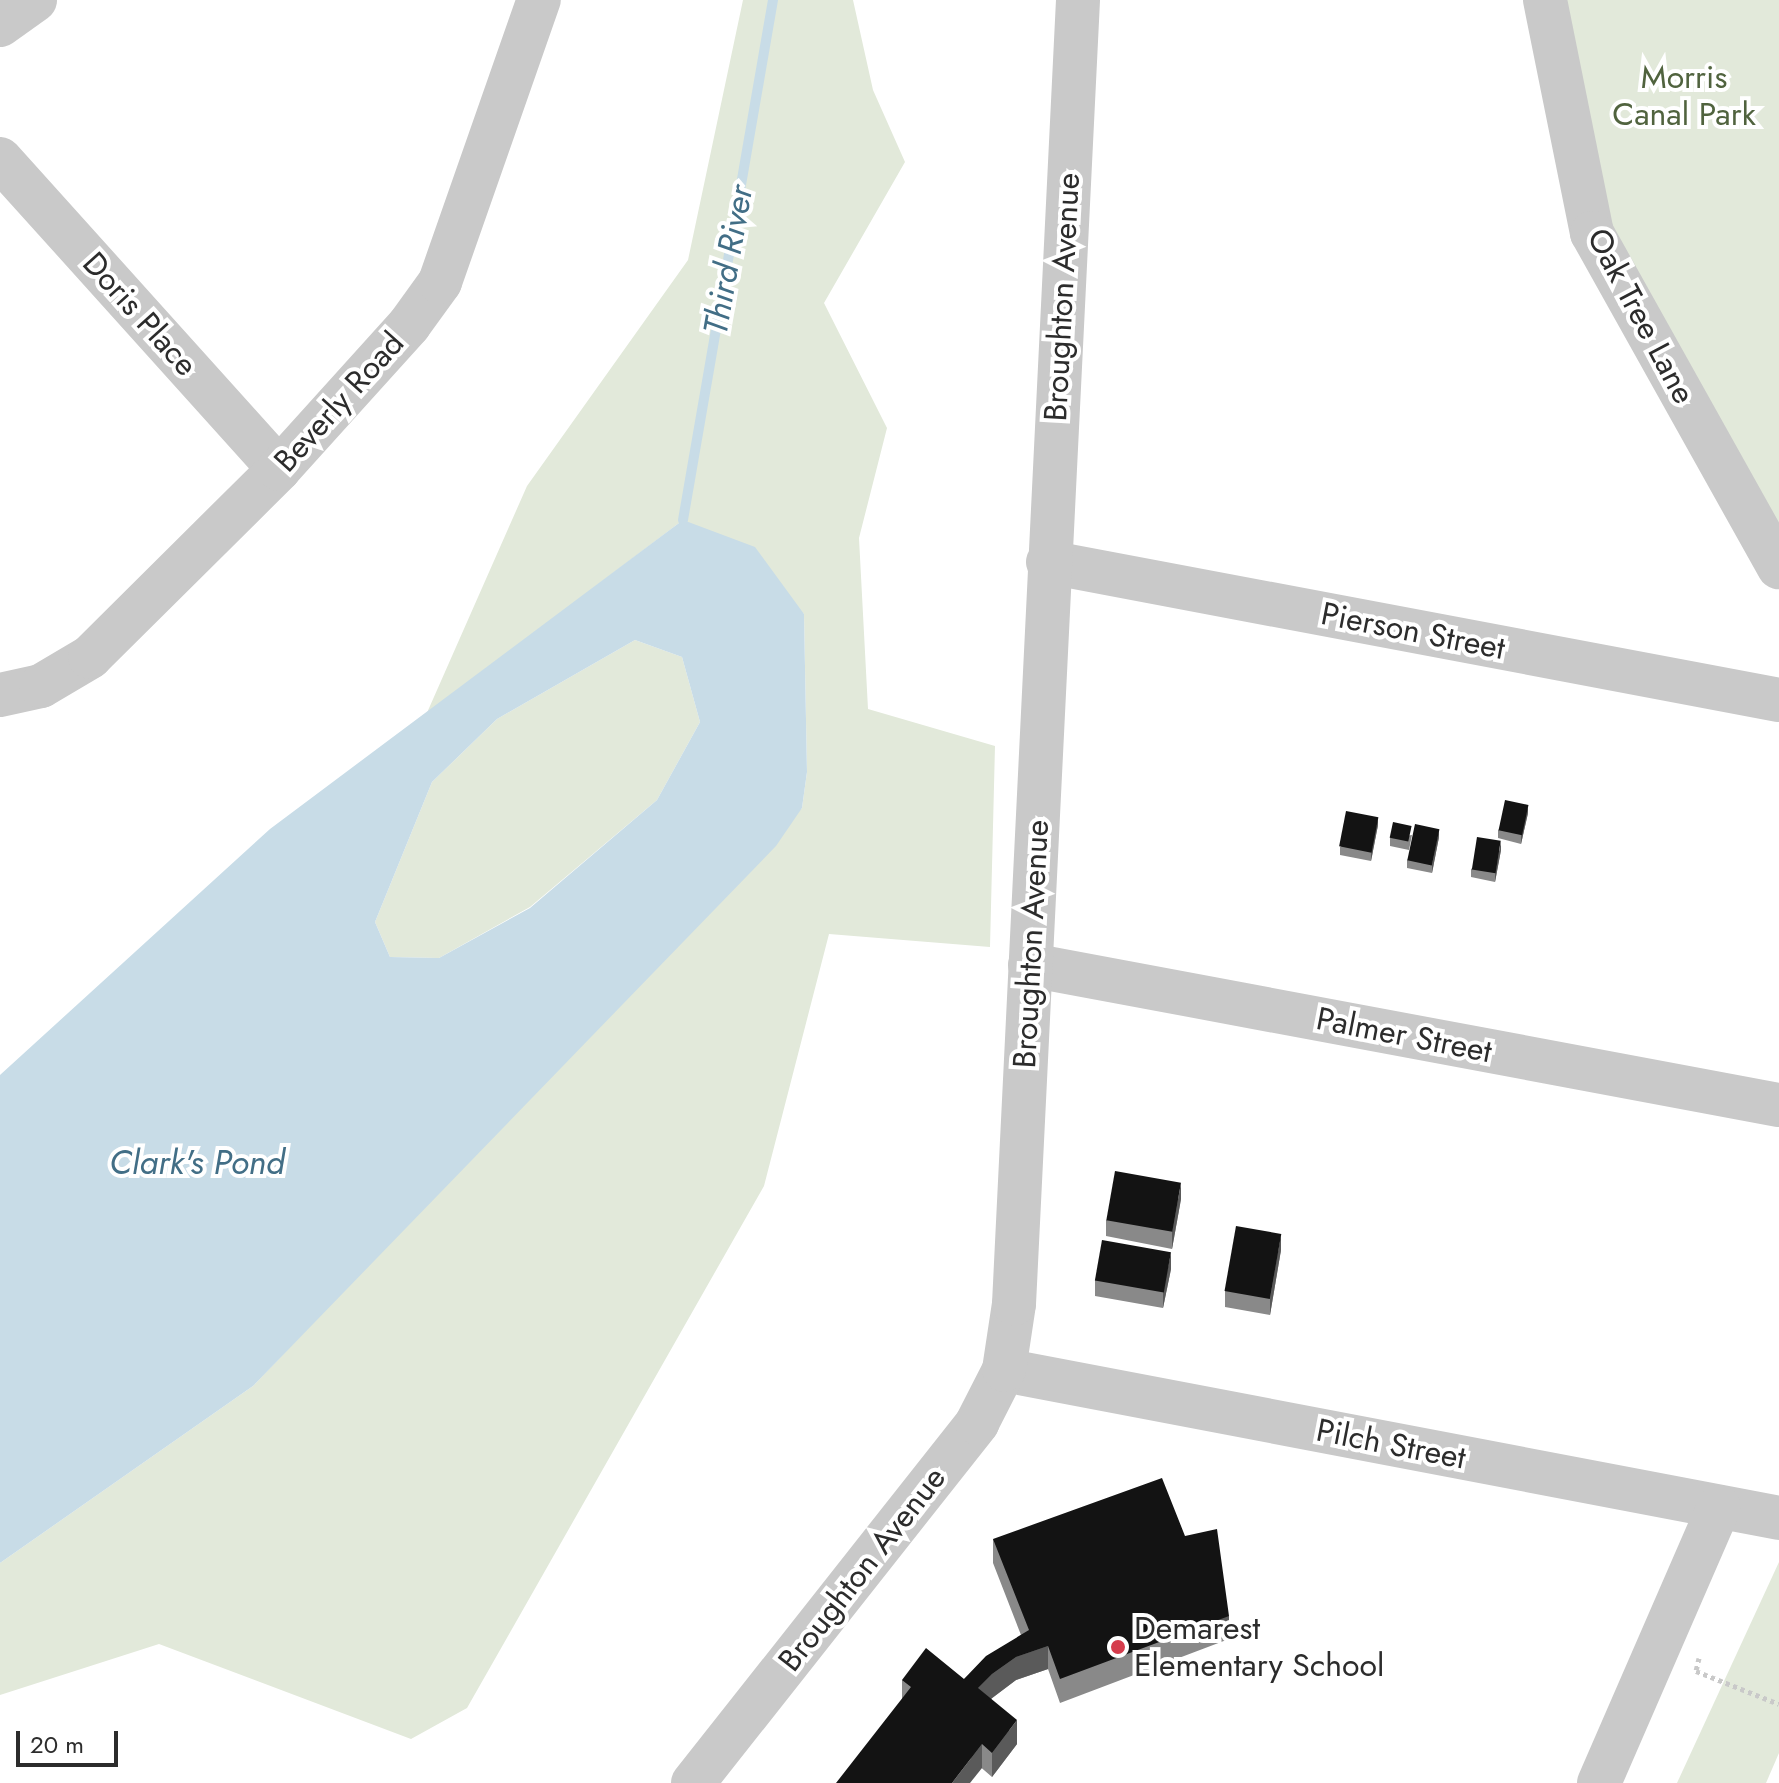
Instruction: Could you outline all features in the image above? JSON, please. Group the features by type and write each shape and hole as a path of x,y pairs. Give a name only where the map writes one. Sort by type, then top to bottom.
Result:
{"street":[{"path":"0,25 35,0"},
{"name":"Beverly Road","path":"0,695 41,686 90,657 279,469 409,325 440,282 539,0"},
{"name":"Broughton Avenue","path":"693,1783 977,1423 1004,1370 1014,1304 1048,562 1078,0"},
{"name":"Oak Tree Lane","path":"1545,0 1592,233 1779,567"},
{"name":"Doris Place","path":"0,159 279,469"},
{"name":"Pierson Street","path":"1048,562 1779,700"},
{"name":"Palmer Street","path":"1030,965 1779,1105"},
{"name":"Pilch Street","path":"1004,1370 1779,1518"},
{"path":"1599,1783 1719,1507"}],"path":[{"path":"1696,1671 1779,1704"}],"green space":[{"path":"743,0 853,0 873,90 905,162 824,303 887,428 859,538 868,709 995,746 990,947 829,934 764,1186 467,1708 411,1739 159,1644 0,1695 0,1563 253,1386 802,808 807,772 804,614 683,520 426,715 527,486 688,260"},
{"name":"Morris Canal Park","path":"1566,0 1779,0 1779,528 1615,242"},
{"path":"635,640 682,657 700,722 657,800 530,907 439,958 390,957 375,922 432,782 497,719"},
{"path":"1779,1562 1779,1753 1766,1783 1677,1783"}],"water":[{"name":"Clark's Pond","path":"683,520 755,547 804,614 807,772 802,808 776,846 253,1386 0,1563 0,1075 270,829","holes":["635,640 682,657 700,722 657,800 530,908 439,958 390,957 375,922 432,782 497,719"]}],"building":[{"path":"1505,800 1528,805 1522,835 1499,830"},
{"path":"1346,811 1378,817 1372,853 1339,846"},
{"path":"1393,822 1412,826 1408,842 1390,838"},
{"path":"1415,824 1439,829 1432,865 1407,860"},
{"path":"1477,837 1501,841 1496,873 1472,870"},
{"path":"1115,1171 1181,1183 1172,1232 1106,1220"},
{"path":"1236,1226 1281,1234 1270,1299 1225,1291"},
{"path":"1102,1240 1171,1252 1164,1293 1095,1280"},
{"name":"Demarest Elementary School","path":"1162,1478 1185,1536 1217,1529 1229,1616 1060,1679 1048,1646 1016,1657 978,1688 1017,1720 992,1753 982,1744 952,1783 836,1783 911,1687 902,1680 926,1648 964,1679 986,1656 1029,1630 993,1539"}],"waterway":[{"name":"Third River","path":"683,520 773,0"}],"place":[{"name":"Demarest Elementary School","path":"1118,1647"}]}
